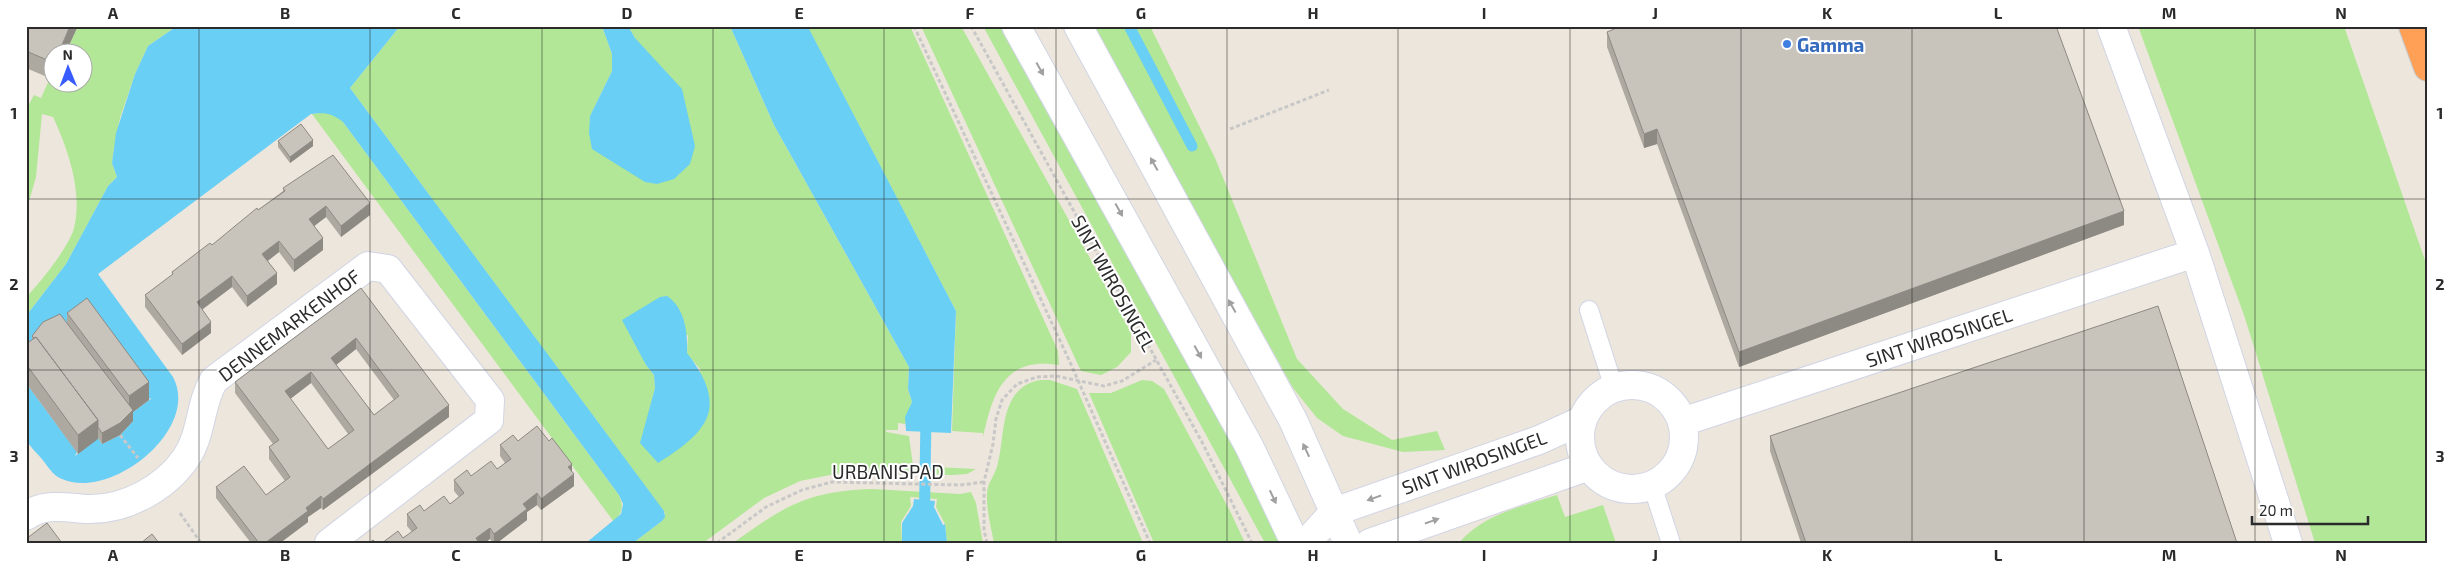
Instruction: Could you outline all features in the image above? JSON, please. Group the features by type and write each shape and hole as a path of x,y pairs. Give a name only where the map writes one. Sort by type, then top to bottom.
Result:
{"highway":[{"path":"2413,26 2428,67"}],"street":[{"path":"1016,26 1250,446 1295,543"},
{"path":"1078,26 1293,420 1348,543"},
{"path":"2111,26 2195,253 2288,543"},
{"name":"SINT WIROSINGEL","path":"1682,422 2195,253"},
{"name":"DENNEMARKENHOF","path":"26,516 36,509 51,506 91,509 126,503 159,486 186,458 200,433 206,394 214,380 368,266 388,269 490,400 489,420 329,543"},
{"path":"1631,385 1648,387 1663,395 1675,406 1682,422 1684,436 1679,459 1665,477 1652,485 1634,489 1617,486 1601,479 1589,466 1581,443 1583,420 1590,406 1601,395 1614,388 1631,385"},
{"name":"SINT WIROSINGEL","path":"1306,543 1334,512 1539,440 1583,420"},
{"path":"1370,543 1589,466"}],"lane":[{"path":"1589,310 1614,388"},
{"path":"1652,485 1671,543"}],"path":[{"path":"914,26 1078,380 1150,543"},
{"name":"SINT WIROSINGEL","path":"971,26 1202,442 1252,543"},
{"path":"1230,129 1329,90"},
{"path":"987,543 984,530 984,482 1002,400 1017,384 1037,376 1056,376 1104,386 1122,381 1156,360"},
{"path":"120,435 142,463"},
{"name":"URBANISPAD","path":"717,543 766,507 802,490 832,482 960,486 984,482"}],"green space":[{"path":"78,26 177,26 148,46 135,74 120,118 114,148 112,163 117,177 108,186 66,264 26,316 26,297 38,284 67,244 74,228 77,200 69,157 53,117 42,114 36,177 26,212 26,110 34,95 41,98 44,92 92,92 92,42 71,42"},
{"path":"400,26 602,26 612,54 612,71 590,116 635,38 628,26 730,26 774,125 909,367 908,389 912,402 905,424 898,423 898,430 886,430 886,432 909,436 913,466 976,469 967,474 952,475 845,472 800,481 764,498 703,543 633,543 662,521 665,513 350,88","holes":["688,335 687,354 701,370 641,443 655,388 654,375 646,365 639,348"]},
{"path":"807,26 910,26 1058,351 1059,365 1040,364 1025,366 1013,372 1004,381 991,406 983,437 983,433 952,431 956,311"},
{"path":"921,26 961,26 1131,332 1131,352 1117,367 1101,375 1081,371"},
{"path":"983,26 1004,26 1216,410 1284,543 1265,543"},
{"path":"1092,26 1150,26 1215,158 1297,359 1343,409 1392,440 1437,431 1445,450 1403,452 1343,436 1317,418 1293,388"},
{"path":"2138,26 2344,26 2428,269 2428,543 2315,543 2244,315"},
{"path":"327,112 335,115 343,122 619,495 621,510 614,522 312,114"},
{"path":"1040,380 1050,380 1077,389 1143,543 994,543 988,511 987,492 1000,455 1006,415 1010,403 1017,393 1026,385"},
{"path":"1142,380 1152,381 1164,389 1230,511 1245,543 1154,543 1089,393 1111,393"},
{"path":"872,489 960,494 971,492 976,503 983,543 947,543 945,524 936,507 937,499 910,497 911,506 901,522 902,543 733,543 783,510 813,497 849,490"},
{"path":"1557,495 1565,517 1603,505 1616,543 1459,543 1480,525 1504,512"}],"water":[{"path":"177,26 400,26 350,88 664,511 665,517 662,521 633,543 586,543 621,514 623,504 619,495 343,122 332,115 324,113 311,114 98,274 173,377 178,397 174,418 163,438 146,456 126,470 104,480 82,483 59,478 53,473 27,440 25,421 26,383 77,452 75,456 98,438 102,444 120,435 133,421 129,415 152,398 148,399 26,363 26,316 66,264 108,186 117,177 112,163 116,133 135,74 148,46"},
{"path":"602,26 628,26 635,38 682,89 695,146 690,164 674,179 657,184 645,182 592,149 589,133 590,116 612,71 612,54"},
{"path":"730,26 808,27 956,311 951,433 906,431 905,417 912,402 908,389 909,367 774,125"},
{"path":"667,296 682,314 686,329 687,353 700,372 707,388 710,403 707,416 701,428 690,440 658,463 640,443 655,388 654,375 646,365 622,320 660,297"},
{"path":"914,499 935,501 934,507 943,525 945,524 947,543 902,543 902,523 913,506"}],"building":[{"path":"26,26 70,26 63,42 42,42 42,58 26,51"},
{"path":"1619,26 2056,26 2124,211 1739,352 1657,129 1644,134 1607,32"},
{"path":"301,124 313,140 290,157 278,141"},
{"path":"333,155 370,203 341,226 326,206 309,219 323,238 294,260 279,241 262,254 277,273 247,296 232,276 197,302 211,322 182,344 145,295 210,243 212,245 257,208 258,210 285,191 283,188"},
{"path":"361,288 449,405 323,499 321,496 306,508 308,511 265,543 259,543 216,487 244,466 266,495 290,477 269,447 279,440 235,382","holes":["356,338 399,396 374,415 331,358","311,372 354,430 328,449 285,391"]},
{"path":"87,298 149,382 129,396 67,313"},
{"path":"2158,306 2237,543 1806,543 1770,436"},
{"path":"60,314 133,410 120,423 102,433 98,427 98,420 36,337 32,336 43,322"},
{"path":"36,337 98,420 78,435 26,364 26,344"},
{"path":"537,426 549,441 552,438 572,464 568,467 574,474 541,499 537,493 523,504 527,509 494,534 490,528 476,538 479,543 382,543 398,531 403,538 417,528 407,514 420,505 424,511 444,496 450,504 464,493 454,480 467,470 471,476 491,461 497,469 511,459 500,445 513,435 518,441"},
{"path":"47,523 62,543 26,543 26,539"},
{"path":"152,534 159,543 141,543"}],"waterway":[{"path":"1129,26 1192,146"},
{"path":"924,543 926,417"}],"place":[{"name":"Gamma","path":"1787,44"}]}
